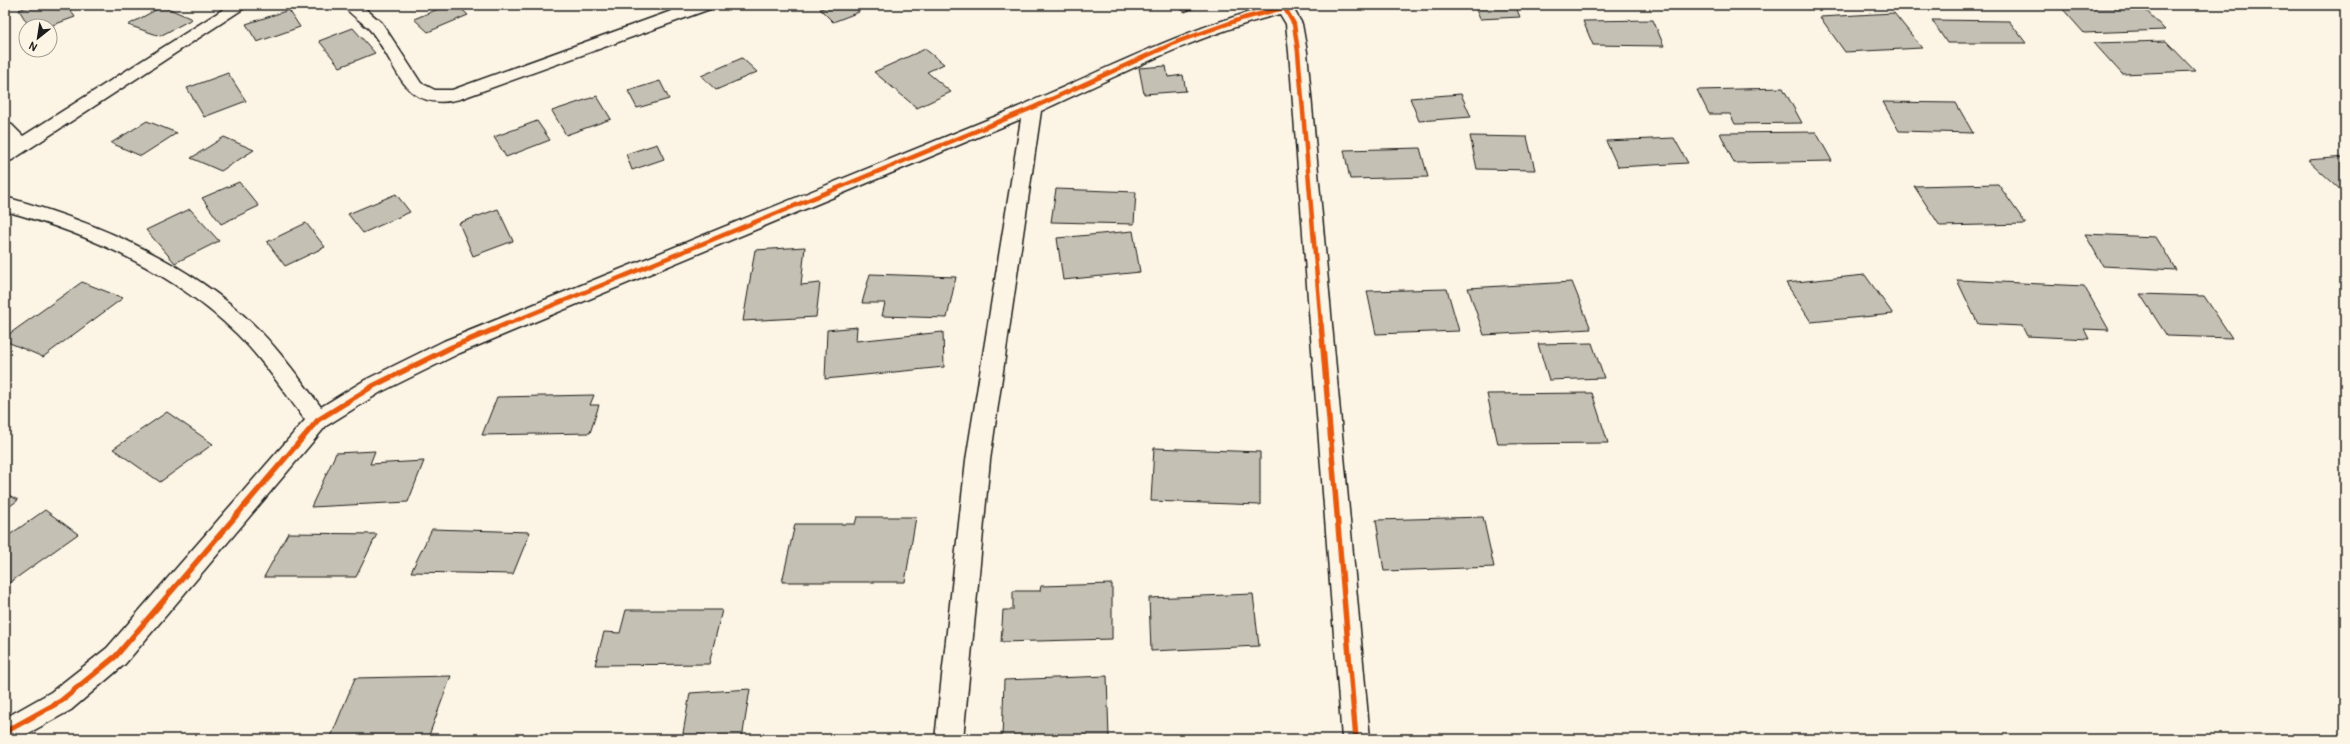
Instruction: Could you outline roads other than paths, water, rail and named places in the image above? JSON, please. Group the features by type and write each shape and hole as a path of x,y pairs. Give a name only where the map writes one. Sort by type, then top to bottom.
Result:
{"street":[{"path":"5,156 241,5"},
{"path":"351,5 376,27 415,87 432,96 454,95 704,5"},
{"path":"5,732 60,701 116,656 318,420 373,386 452,347 1032,108 1179,41 1244,18 1288,6 1294,24 1298,52 1356,739"},
{"path":"949,739 978,460 1032,108"},
{"path":"5,129 22,145"},
{"path":"5,204 23,208 100,236 179,280 233,319 274,362 318,420"}]}
